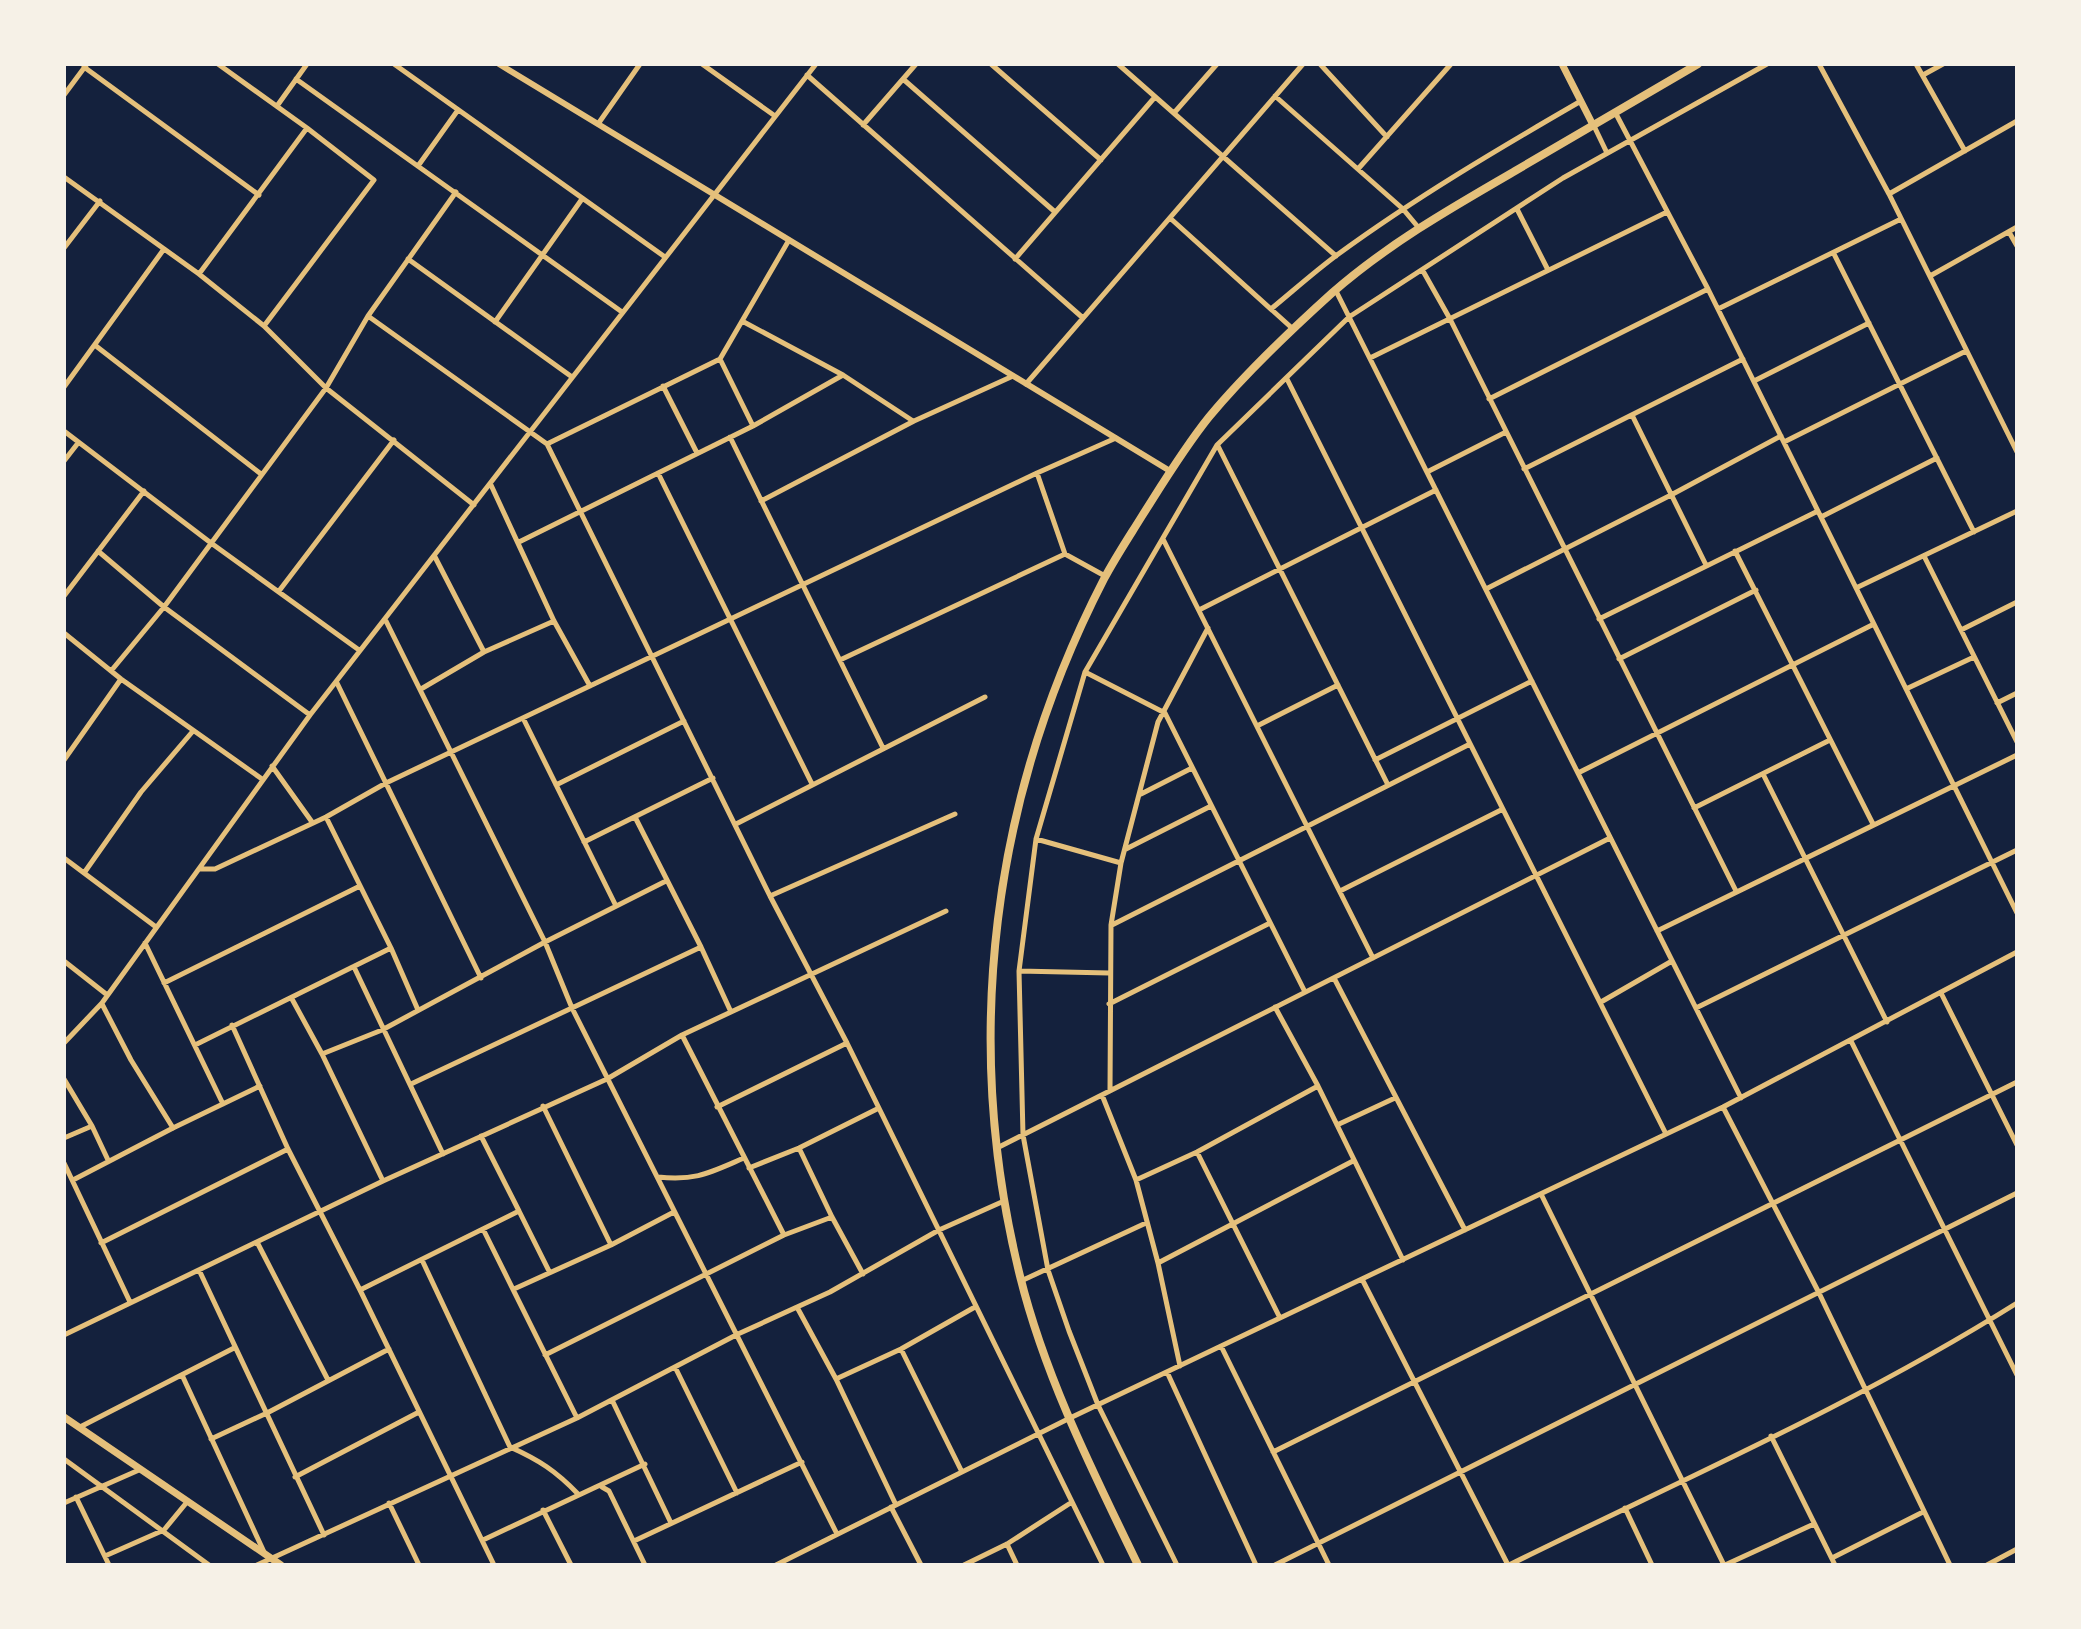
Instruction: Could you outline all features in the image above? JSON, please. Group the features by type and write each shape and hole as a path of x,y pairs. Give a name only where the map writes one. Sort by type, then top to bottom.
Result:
{"main road":[{"path":"1562,64 1593,125"},
{"path":"1138,1565 1053,1377 1021,1281 995,1149 990,1030 992,977 1003,877 1027,769 1047,707 1105,576 1170,471 1210,416 1293,329 1336,290 1418,227 1698,64"},
{"path":"64,1417 281,1565"}],"street":[{"path":"218,64 374,180 264,326"},
{"path":"277,106 307,64"},
{"path":"394,64 665,257"},
{"path":"499,64 1170,471"},
{"path":"598,124 640,64"},
{"path":"702,64 775,116"},
{"path":"64,1043 102,1003 262,779 359,650 386,620 816,64"},
{"path":"863,125 916,64"},
{"path":"991,64 1101,160"},
{"path":"1118,64 1336,256"},
{"path":"1174,113 1217,64"},
{"path":"1026,384 1303,64"},
{"path":"1320,64 1387,137"},
{"path":"1358,169 1451,64"},
{"path":"1177,1565 1098,1405 1069,1331 1048,1270 1023,1135 1019,971 1036,839 1085,672 1217,445 1349,317 1607,153 1767,64"},
{"path":"1819,64 1889,194 2017,452"},
{"path":"1916,64 1965,151"},
{"path":"1923,76 1943,64"},
{"path":"65,91 86,66 259,195"},
{"path":"807,75 1083,318"},
{"path":"296,79 622,312"},
{"path":"903,79 1055,212"},
{"path":"1275,96 1403,209 1418,227"},
{"path":"1015,259 1155,97"},
{"path":"1271,309 1336,256 1403,209 1468,166 1581,101"},
{"path":"418,166 458,110"},
{"path":"1615,112 1708,289 2017,913"},
{"path":"1889,194 2017,121"},
{"path":"1593,125 1607,153"},
{"path":"199,274 307,128"},
{"path":"64,177 199,274 264,326 326,388 474,505"},
{"path":"111,671 164,607 326,388 368,316 456,192"},
{"path":"495,322 583,199"},
{"path":"64,248 100,201"},
{"path":"1517,209 1548,270"},
{"path":"1370,358 1667,212"},
{"path":"1170,218 1293,329"},
{"path":"1718,309 1901,219"},
{"path":"1930,276 2017,227"},
{"path":"2009,232 2017,246"},
{"path":"547,444 720,359 789,240"},
{"path":"64,387 164,249"},
{"path":"1834,254 1974,532"},
{"path":"408,259 572,377"},
{"path":"1423,271 1450,319 1736,891"},
{"path":"1489,399 1708,289"},
{"path":"1336,290 1741,1098"},
{"path":"368,316 547,444 770,896 847,1043 1103,1565"},
{"path":"742,321 843,375 914,421"},
{"path":"1754,381 1869,323"},
{"path":"96,346 261,474"},
{"path":"1486,589 1782,439 1966,351"},
{"path":"720,359 753,426"},
{"path":"1524,469 1743,359"},
{"path":"519,542 753,426 843,375"},
{"path":"761,501 914,421 1013,376"},
{"path":"1287,379 1666,1134"},
{"path":"663,386 697,453"},
{"path":"1632,415 1706,565"},
{"path":"64,431 359,650"},
{"path":"1427,472 1506,432"},
{"path":"730,437 883,748"},
{"path":"198,869 215,869 326,817 386,783 1116,438"},
{"path":"279,591 394,440"},
{"path":"64,461 78,443"},
{"path":"1217,445 1388,785"},
{"path":"1599,619 1735,551 1937,458"},
{"path":"658,473 812,784"},
{"path":"1037,473 1065,554 1105,576"},
{"path":"491,485 554,621 590,686"},
{"path":"1199,610 1436,490"},
{"path":"64,596 144,491"},
{"path":"1856,588 2017,511"},
{"path":"1163,539 1373,958"},
{"path":"98,551 164,607 310,715"},
{"path":"1735,551 1873,824"},
{"path":"840,660 1065,554"},
{"path":"435,556 484,652"},
{"path":"1924,556 2017,742"},
{"path":"1619,659 1756,590"},
{"path":"1961,630 2017,602"},
{"path":"386,620 545,942 572,1008 607,1079 837,1534"},
{"path":"421,689 484,652 554,621"},
{"path":"1578,773 1874,624"},
{"path":"1110,1091 1111,925 1121,863 1158,722 1208,628"},
{"path":"64,633 121,679 262,779"},
{"path":"1906,689 1974,657"},
{"path":"1085,672 1165,713 1305,992"},
{"path":"64,759 121,679"},
{"path":"1375,760 1532,681"},
{"path":"337,683 481,978"},
{"path":"1257,726 1338,685"},
{"path":"1997,703 2017,693"},
{"path":"736,824 985,697"},
{"path":"523,718 616,906"},
{"path":"556,785 685,721"},
{"path":"84,873 141,792 193,731"},
{"path":"1694,808 1830,740"},
{"path":"1111,925 1470,744"},
{"path":"1657,931 2017,755"},
{"path":"272,766 312,822"},
{"path":"1140,795 1192,768"},
{"path":"1763,774 1887,1022"},
{"path":"584,842 713,778"},
{"path":"1125,850 1211,806"},
{"path":"1340,891 1503,809"},
{"path":"770,896 955,814"},
{"path":"326,817 418,1010"},
{"path":"635,817 731,1012"},
{"path":"995,1149 1610,838"},
{"path":"1036,839 1121,863"},
{"path":"1696,1008 2017,850"},
{"path":"64,858 156,927"},
{"path":"322,1054 382,1030 666,881"},
{"path":"164,983 360,886"},
{"path":"64,1334 383,1181 607,1079 682,1035 946,911"},
{"path":"1109,1004 1270,923"},
{"path":"145,943 223,1104"},
{"path":"411,1084 701,947"},
{"path":"195,1045 391,948"},
{"path":"776,1565 1070,1418 1723,1107 2017,952"},
{"path":"64,961 106,994"},
{"path":"1601,1002 1672,961"},
{"path":"354,967 443,1154"},
{"path":"1019,971 1109,973"},
{"path":"1334,978 1465,1230"},
{"path":"1941,993 2017,1145"},
{"path":"292,999 383,1181"},
{"path":"102,1003 131,1060 173,1128"},
{"path":"1275,1007 1318,1086 1403,1260"},
{"path":"232,1025 288,1149 322,1211 494,1565"},
{"path":"682,1035 784,1235"},
{"path":"1851,1041 2017,1375"},
{"path":"717,1107 847,1043"},
{"path":"64,1079 108,1160"},
{"path":"1273,1452 2017,1082"},
{"path":"73,1180 260,1086"},
{"path":"1136,1180 1197,1152 1318,1086"},
{"path":"1102,1095 1136,1180 1180,1366"},
{"path":"1337,1125 1395,1098"},
{"path":"543,1106 611,1245"},
{"path":"1723,1107 1819,1293 1950,1565"},
{"path":"749,1168 799,1148 877,1109"},
{"path":"64,1138 92,1126"},
{"path":"481,1136 549,1271"},
{"path":"799,1148 863,1274"},
{"path":"101,1243 288,1149"},
{"path":"1197,1152 1280,1318"},
{"path":"657,1177 685,1180 744,1158"},
{"path":"1158,1263 1353,1161"},
{"path":"64,1163 130,1302"},
{"path":"1275,1565 2017,1193"},
{"path":"1541,1194 1724,1565 1814,1524"},
{"path":"257,1565 268,1557 324,1535 577,1418 738,1334 798,1309 939,1230 1005,1201"},
{"path":"360,1290 519,1211"},
{"path":"514,1289 611,1245 674,1212"},
{"path":"545,1355 784,1235 832,1217"},
{"path":"1021,1281 1146,1223"},
{"path":"483,1229 577,1418"},
{"path":"257,1242 328,1380"},
{"path":"422,1260 510,1447 536,1458 559,1474 578,1494"},
{"path":"199,1270 324,1535"},
{"path":"1362,1279 1508,1565 1866,1389 2017,1303"},
{"path":"836,1379 901,1349 975,1307"},
{"path":"798,1309 836,1379 921,1565"},
{"path":"1221,1346 1329,1565"},
{"path":"79,1427 234,1348"},
{"path":"211,1439 389,1349"},
{"path":"901,1349 962,1472"},
{"path":"675,1367 737,1493"},
{"path":"1167,1372 1256,1565"},
{"path":"182,1375 268,1557"},
{"path":"612,1400 671,1523"},
{"path":"295,1477 419,1412"},
{"path":"1771,1436 1835,1565"},
{"path":"64,1459 209,1565"},
{"path":"634,1541 802,1462"},
{"path":"483,1540 645,1464"},
{"path":"64,1503 139,1470"},
{"path":"601,1487 609,1491 645,1565"},
{"path":"76,1497 109,1565"},
{"path":"105,1556 164,1530 187,1502"},
{"path":"964,1565 1007,1544 1072,1502"},
{"path":"389,1503 419,1565"},
{"path":"1625,1508 1652,1565"},
{"path":"543,1510 571,1565"},
{"path":"1832,1558 1923,1512"},
{"path":"1007,1544 1017,1565"},
{"path":"1987,1565 2017,1549"}]}
